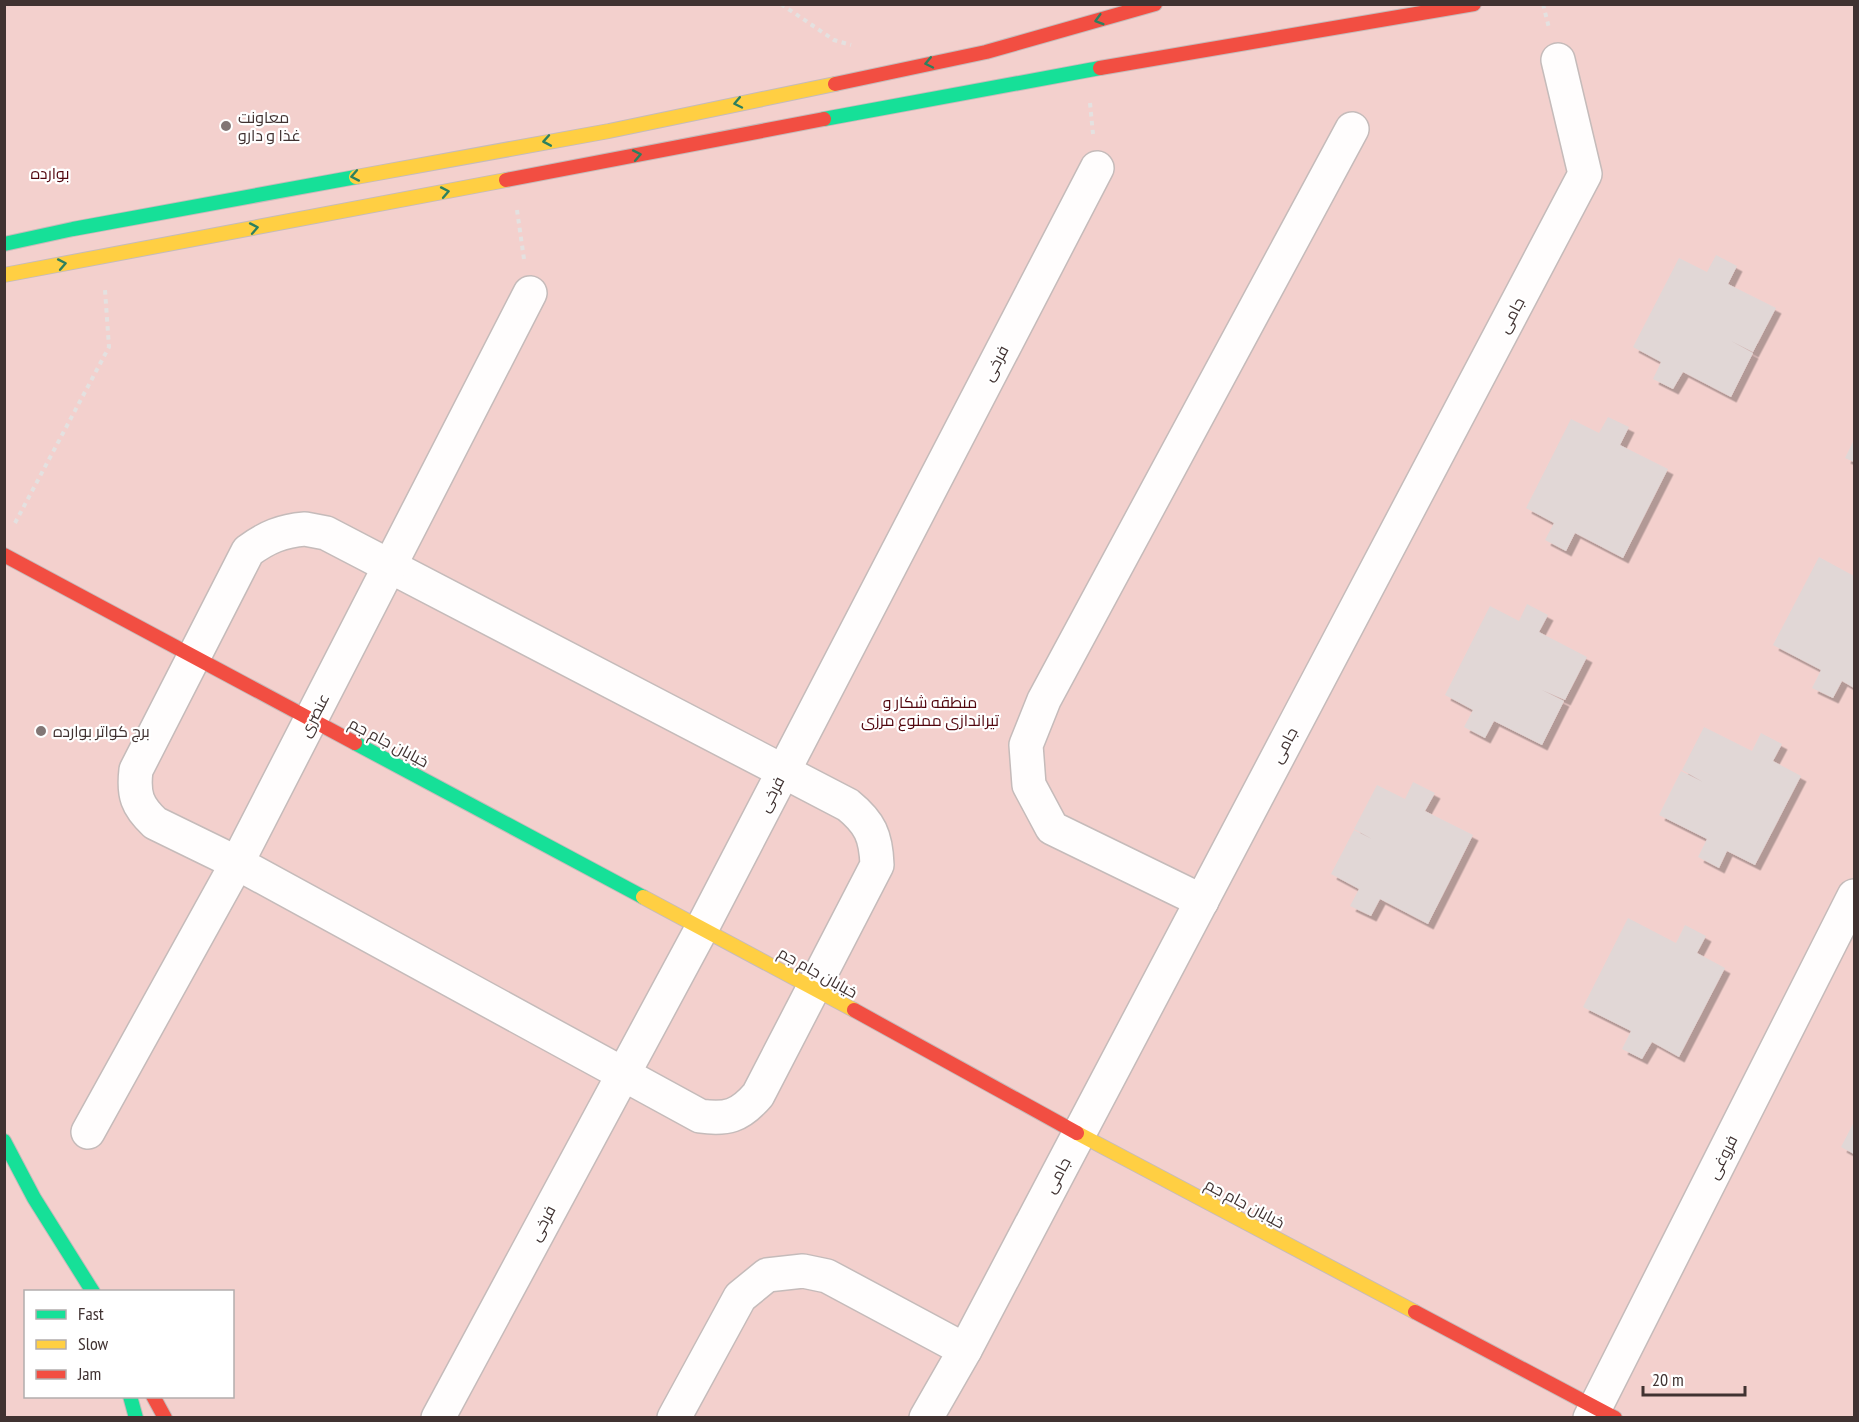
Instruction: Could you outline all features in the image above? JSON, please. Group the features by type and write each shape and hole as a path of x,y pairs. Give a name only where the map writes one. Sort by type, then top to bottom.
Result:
{"main road":[{"path":"4,244 73,229 632,126 986,52 1155,4"},
{"path":"4,275 1086,70 1474,4"},
{"name":"خیابان جام جم","path":"4,555 814,988 1078,1134 1600,1414"},
{"path":"4,1141 34,1198 92,1290"},
{"path":"131,1398 136,1418"},
{"path":"154,1398 165,1418"}],"street":[{"name":"جامی","path":"926,1418 965,1350 1585,174 1558,60"},
{"path":"1202,901 1052,828 1029,785 1026,745 1044,700 1352,129"},
{"name":"فرخی","path":"438,1418 702,928 1097,168"},
{"name":"عنصری","path":"88,1132 237,863 313,719 530,292"},
{"path":"305,529 326,533 783,771 848,805 862,816 877,848 877,865 758,1095 747,1108 733,1116 717,1118 700,1116 237,863 155,823 144,813 137,799 134,785 136,770 248,551 265,538 285,531 305,529"},
{"name":"فروغی","path":"1600,1414 1854,896"},
{"path":"674,1418 740,1297 766,1275 803,1271 827,1276 965,1350"}],"path":[{"path":"782,4 834,40 856,46"},
{"path":"1086,70 1097,168"},
{"path":"512,179 530,292"},
{"path":"10,532 109,348 102,257"}],"green space":[{"name":"منطقه شکار و تیراندازی ممنوع مرزی","path":"5,5 1854,5 1854,1417 5,1418"}],"building":[{"path":"1716,255 1737,266 1728,284 1776,308 1753,352 1731,341 1753,353 1731,397 1683,372 1673,389 1653,379 1661,362 1633,347 1679,258 1707,272"},
{"path":"1608,417 1629,427 1620,445 1668,469 1623,558 1575,533 1566,551 1545,540 1554,523 1526,508 1571,419 1599,433"},
{"path":"1854,440 1854,462 1845,458"},
{"path":"1819,557 1854,576 1854,688 1842,681 1833,698 1812,688 1821,670 1773,645"},
{"path":"1527,604 1548,615 1539,632 1587,657 1565,700 1542,690 1564,701 1542,745 1494,721 1485,738 1464,727 1473,710 1445,695 1490,606 1519,621"},
{"path":"1704,727 1752,751 1761,733 1782,744 1773,761 1801,776 1755,865 1727,851 1719,868 1698,857 1707,839 1659,815 1681,771 1703,782 1682,770"},
{"path":"1413,782 1435,793 1425,811 1473,835 1428,924 1380,899 1371,916 1350,906 1359,889 1331,874 1354,830 1372,839 1354,829 1377,785 1405,799"},
{"path":"1628,918 1676,943 1685,925 1706,936 1697,953 1725,968 1679,1057 1652,1042 1642,1059 1622,1049 1631,1031 1583,1007"},
{"path":"1854,1122 1854,1154 1841,1147"}],"traffic: fast":[{"path":"824,119 1100,68"},
{"path":"4,244 73,229 356,177"},
{"path":"355,743 643,897"},
{"path":"4,1141 34,1198 92,1290"},
{"path":"131,1398 136,1418"}],"traffic: slow":[{"path":"356,177 609,131 835,84"},
{"path":"4,275 506,180"},
{"path":"643,897 854,1010"},
{"path":"1077,1133 1415,1312"}],"traffic: jam":[{"path":"835,84 986,52 1155,4"},
{"path":"1100,68 1474,4"},
{"path":"506,180 824,119"},
{"path":"4,555 355,743"},
{"path":"854,1010 1077,1133"},
{"path":"1415,1312 1615,1418"},
{"path":"154,1398 165,1418"}],"place":[{"name":"معاونت غذا و دارو","path":"226,126"},
{"name":"برج کواتر بوارده","path":"41,731"}],"park label":[{"name":"بوارده","path":"50,173"}]}
